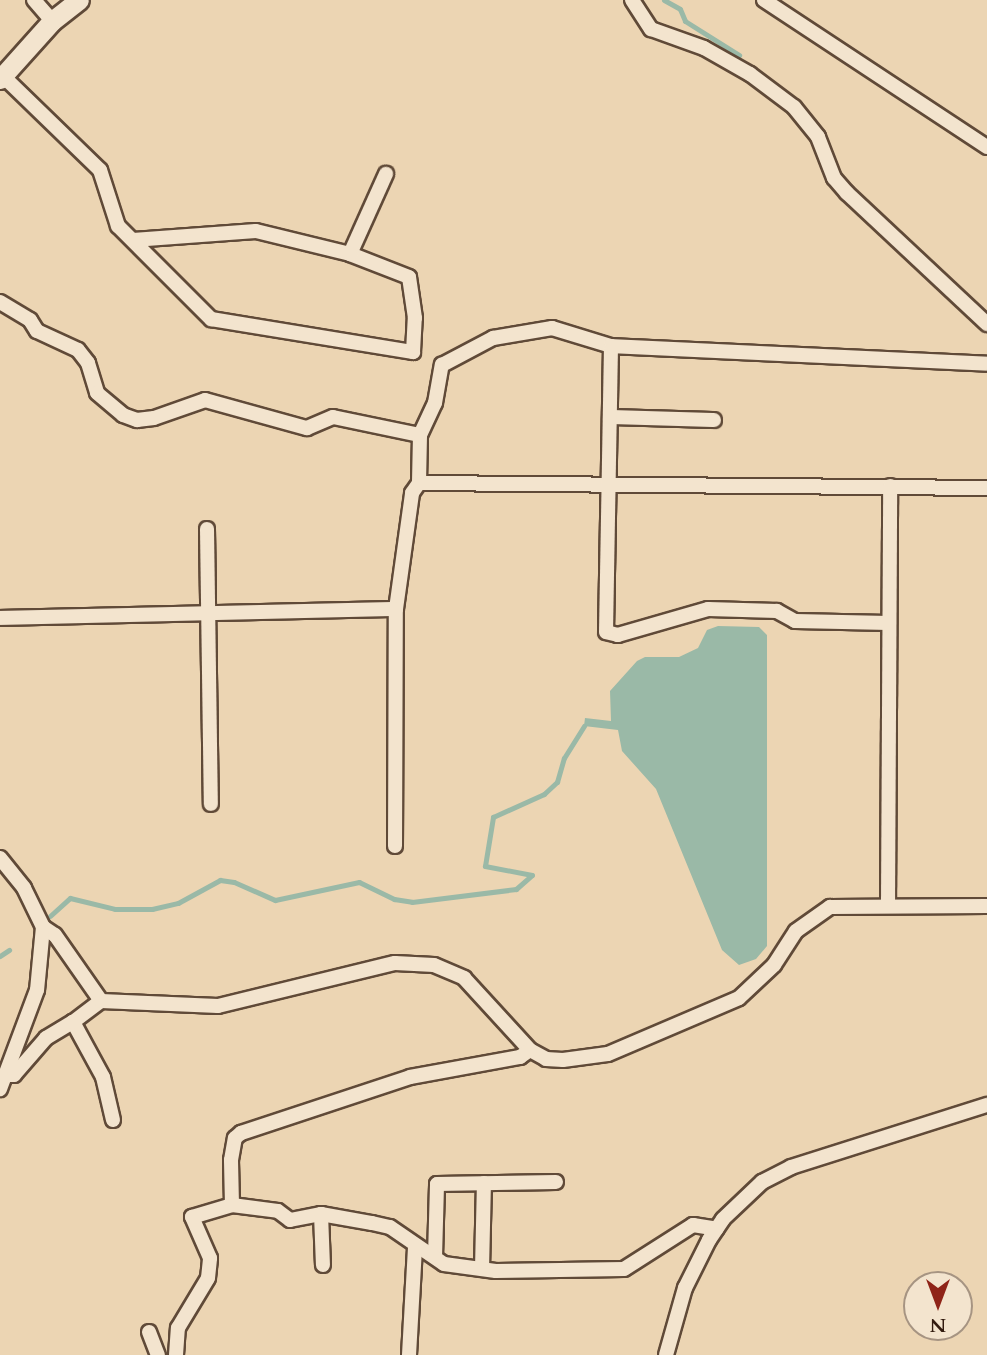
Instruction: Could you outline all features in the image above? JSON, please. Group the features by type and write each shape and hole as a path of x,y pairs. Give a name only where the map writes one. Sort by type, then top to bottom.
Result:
{"main road":[{"path":"1,78 52,21 79,0"}],"street":[{"path":"34,0 52,21"},
{"path":"632,0 651,29 704,48 750,74 794,107 818,137 834,178 847,193 987,324"},
{"path":"764,0 987,147"},
{"path":"1,78 100,170 118,226 211,319 413,352 415,318 408,278 350,254 256,231 133,240"},
{"path":"350,254 386,174"},
{"path":"0,302 30,320 37,331 78,350 88,363 104,401 137,420 205,400 307,428 333,417 420,435"},
{"path":"395,846 396,609 412,493 419,483 420,435 435,403 442,365 493,338 552,328 611,346 987,364 987,356"},
{"path":"611,346 606,632 618,635 708,609 777,611 795,621 889,623"},
{"path":"610,417 714,420"},
{"path":"419,483 987,488"},
{"path":"888,905 890,486"},
{"path":"206,529 210,613 211,804"},
{"path":"0,618 396,609"},
{"path":"0,858 24,888 43,927 55,935 101,1000"},
{"path":"2,1083 14,1075 46,1038 74,1022 101,1000 218,1006 395,963 413,963 449,970 464,978 530,1050 555,1059 608,1054 715,1011 764,978 796,931 814,916 848,904 987,906"},
{"path":"2,1083 37,990 43,927"},
{"path":"74,1022 103,1077 113,1119"},
{"path":"232,1205 231,1160 235,1138 241,1133 410,1077 520,1056 530,1050"},
{"path":"666,1355 685,1288 717,1229 762,1182 791,1167 987,1105"},
{"path":"435,1257 437,1184 556,1182"},
{"path":"482,1269 484,1183"},
{"path":"176,1355 178,1328 208,1278 210,1258 192,1217 232,1205 278,1210 290,1220 321,1214 390,1227 444,1264 482,1269 624,1269 693,1226 717,1229"},
{"path":"321,1214 323,1265"},
{"path":"410,1355 415,1246"},
{"path":"149,1332 158,1355"}],"shaded area":[{"path":"718,626 759,627 767,635 767,946 756,959 739,965 722,950 656,789 622,751 618,730 584,726 585,718 611,721 610,691 637,661 645,657 679,657 698,648 707,630"}],"waterway":[{"path":"664,0 680,9 685,21 739,55"},
{"path":"50,916 70,898 115,909 152,909 178,903 220,880 234,882 275,900 359,882 394,899 412,902 516,889 532,875 485,866 493,817 544,794 557,782 564,758 584,726"},
{"path":"0,956 9,950"}]}
